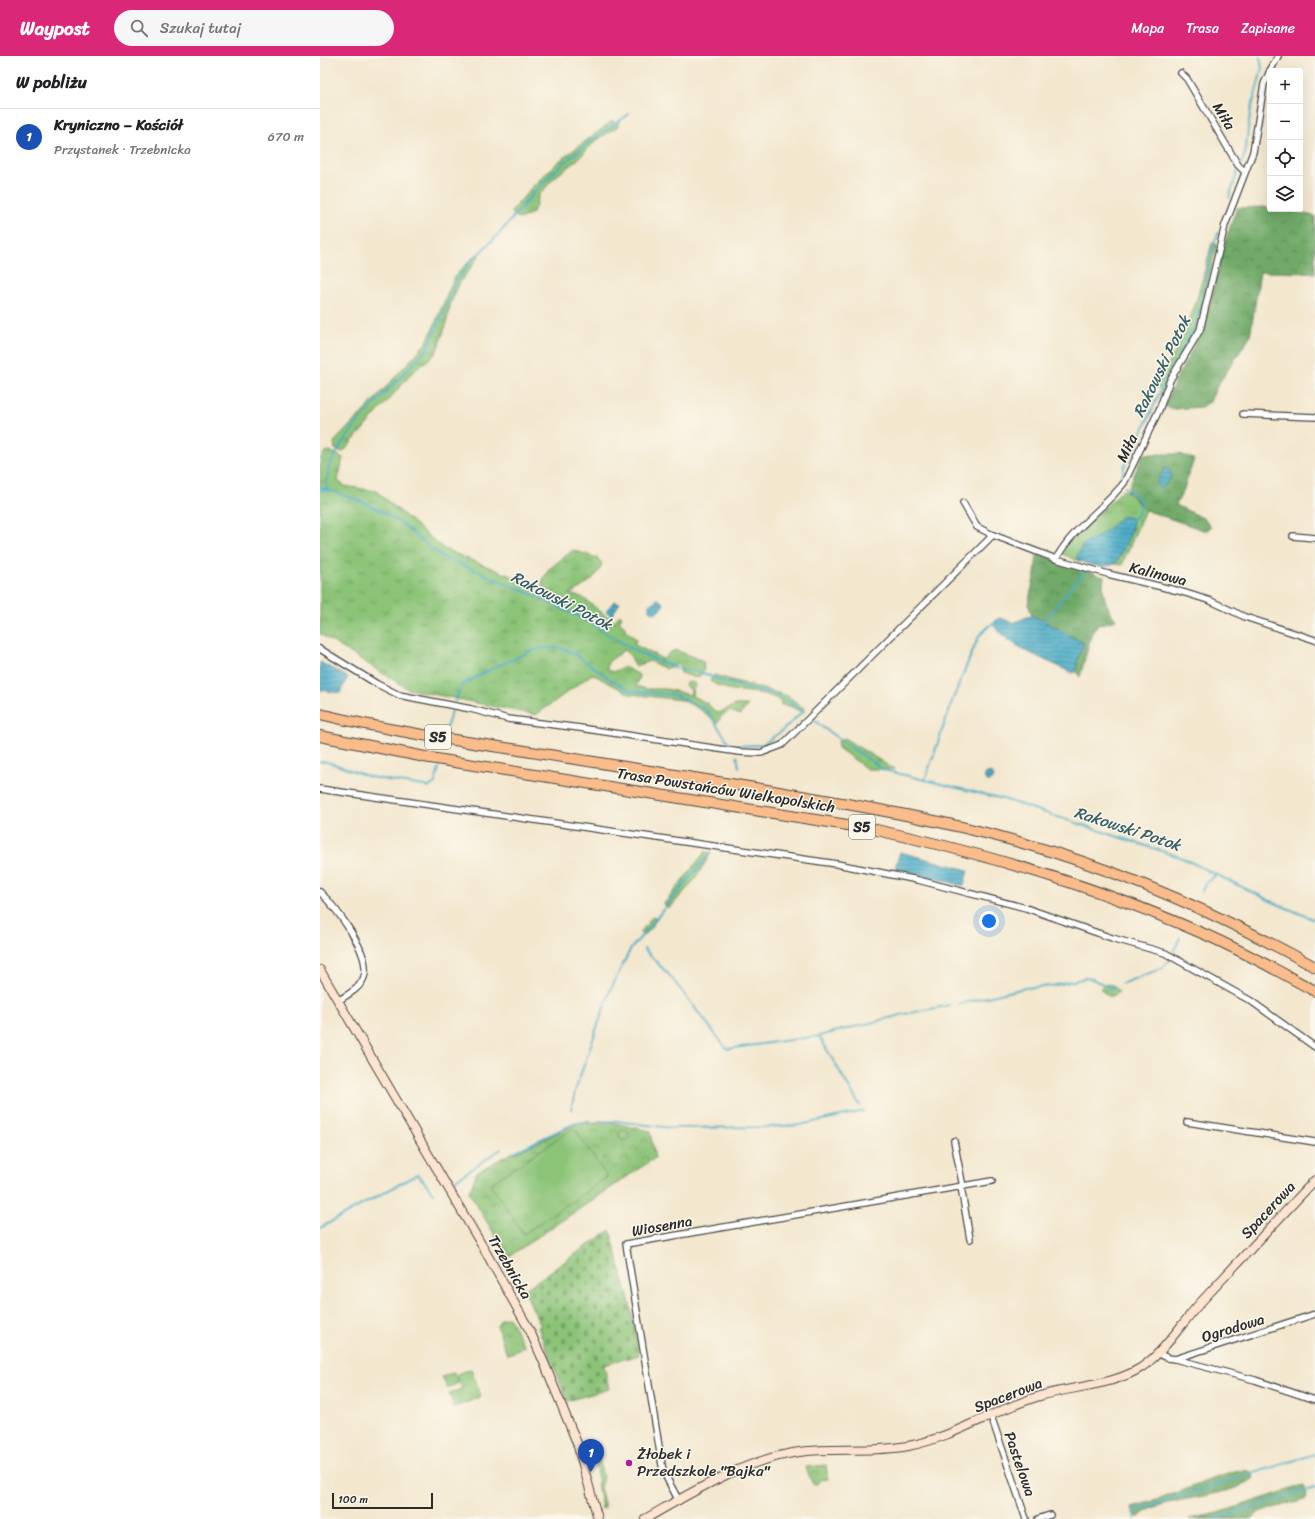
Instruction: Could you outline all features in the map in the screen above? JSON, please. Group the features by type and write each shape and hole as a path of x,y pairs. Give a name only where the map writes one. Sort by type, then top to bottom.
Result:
{"highway":[{"name":"Trasa Powstańców Wielkopolskich","path":"320,713 330,717 434,737 869,808 950,824 1086,863 1151,888 1259,936 1315,967"},
{"name":"Trasa Powstańców Wielkopolskich","path":"320,736 430,758 872,829 945,844 1072,882 1145,909 1248,955 1315,992"}],"street":[{"name":"Miła","path":"1272,68 1278,56"},
{"name":"Miła","path":"1181,72 1187,78 1238,165 1245,172"},
{"name":"Miła","path":"1056,559 1064,544 1124,483 1159,410 1170,380 1200,330 1224,225 1253,152 1263,90 1267,79"},
{"path":"1243,414 1315,417"},
{"name":"Kalinowa","path":"963,504 976,527 993,535 1056,559 1108,574 1179,591 1210,601 1245,617 1315,640"},
{"path":"320,649 390,691 405,696 527,722 580,728 739,752 761,753 782,745 993,535"},
{"path":"1292,536 1315,538"},
{"path":"320,789 837,864 918,880 1026,908 1176,958 1251,1001 1315,1047"},
{"path":"320,892 350,932 366,965 364,976 359,986 338,1001"},
{"name":"Trzebnicka","path":"320,970 484,1249 530,1331 556,1391 576,1443 598,1519"},
{"path":"1187,1122 1315,1142"},
{"path":"954,1141 970,1239"},
{"name":"Spacerowa","path":"645,1519 736,1470 783,1456 809,1451 869,1450 908,1446 943,1436 1039,1396 1101,1382 1128,1374 1142,1367 1157,1353 1200,1303 1315,1180"},
{"name":"Wiosenna","path":"679,1501 663,1471 626,1244 992,1181"},
{"name":"Ogrodowa","path":"1174,1359 1315,1314"},
{"path":"1157,1353 1168,1358 1254,1380 1315,1400"},
{"name":"Pastelowa","path":"991,1416 1026,1519"},
{"path":"1038,1519 1050,1515"}],"green space":[{"path":"612,121 620,125 596,141 577,160 555,177 539,195 533,213 519,219 511,212 532,187 558,162"},
{"path":"1264,207 1267,208 1267,212 1292,212 1315,216 1315,273 1260,272 1250,337 1217,386 1210,402 1201,407 1174,409 1165,406 1174,384 1202,329 1227,235 1237,208"},
{"path":"1212,243 1217,244 1196,331 1163,393 1156,386 1184,336 1197,299"},
{"path":"475,255 479,256 460,282 450,305 446,325 436,353 411,374 345,450 342,452 335,449 334,442 427,342 455,276"},
{"path":"330,451 343,458 338,481 345,486 376,491 444,549 524,581 543,587 542,582 549,569 573,550 597,558 602,563 598,573 584,586 569,594 582,597 614,622 620,614 622,616 619,622 625,627 625,630 637,640 633,644 663,659 670,652 676,650 703,661 704,670 700,676 696,678 681,673 680,666 677,664 666,669 650,661 635,666 631,657 624,650 608,662 607,669 613,672 624,667 638,674 640,677 636,686 647,689 666,689 690,695 691,690 685,685 686,682 691,681 696,685 693,689 692,696 707,703 717,713 736,705 748,705 740,715 730,711 721,716 718,723 698,708 682,700 630,694 592,674 536,715 408,689 320,634 320,459 325,452"},
{"path":"1143,454 1180,454 1194,459 1184,489 1176,505 1205,519 1211,527 1206,531 1145,510 1127,491"},
{"path":"1123,490 1127,491 1145,510 1122,565 1115,564 1119,559 1133,527 1106,531 1076,557 1081,562 1062,554 1067,544"},
{"path":"1037,554 1104,577 1103,589 1105,600 1109,610 1116,620 1098,625 1092,633 1080,677 1076,671 1078,658 1083,643 1032,615 1028,604 1035,574"},
{"path":"714,675 788,696 805,709 799,711 790,706 781,705 780,701 764,694 727,689 710,681"},
{"path":"844,738 894,769 867,769 838,748 838,741"},
{"path":"705,852 711,853 696,878 671,907 667,907 664,904"},
{"path":"653,916 657,918 650,930 644,936 640,933"},
{"path":"1104,984 1113,985 1119,992 1113,996 1108,996 1100,989"},
{"path":"579,1123 614,1123 650,1131 655,1158 508,1257 469,1192 477,1172 511,1153 515,1153"},
{"path":"574,1128 607,1177 524,1234 490,1184"},
{"path":"624,1130 629,1135 624,1140 619,1135"},
{"path":"610,1230 629,1299 639,1355 604,1365 609,1389 567,1401 538,1327 541,1326 524,1290"},
{"path":"509,1317 525,1347 507,1355 497,1326 501,1319"},
{"path":"471,1369 481,1397 454,1407 449,1393 462,1389 457,1374"},
{"path":"454,1372 459,1383 447,1388 442,1377"},
{"path":"599,1461 603,1477 600,1488 605,1508 602,1509 597,1483 599,1482 594,1463"},
{"path":"826,1465 828,1479 820,1480 819,1483 815,1484 812,1483 806,1467"},
{"path":"1242,1470 1250,1471 1254,1478 1227,1491 1160,1505 1147,1511 1138,1518 1131,1507 1159,1499 1214,1478"},
{"path":"1304,1486 1307,1494 1306,1499 1259,1512 1252,1519 1189,1519 1218,1513"}],"water":[{"path":"1165,468 1170,470 1171,478 1163,488 1157,486 1158,480"},
{"path":"1126,516 1133,519 1133,523 1127,542 1115,564 1110,566 1095,566 1076,558 1082,546 1106,531 1121,517"},
{"path":"658,599 664,604 659,611 653,613 649,610 649,605"},
{"path":"614,601 620,603 611,616 606,611"},
{"path":"1032,615 1084,643 1078,658 1076,671 1073,673 1026,651 1007,639 994,625 996,620 1001,618 1013,623"},
{"path":"320,662 348,677 340,693 320,690"},
{"path":"989,772 994,777 989,782 984,777"},
{"path":"900,852 968,870 964,886 895,868"}],"waterway":[{"name":"Rakowski Potok","path":"1241,164 1245,154 1250,114 1262,69 1260,56"},
{"path":"320,491 326,490 329,467 342,443 363,416 427,349 458,278 471,261 500,233 535,191 557,169 588,143 629,114"},
{"name":"Rakowski Potok","path":"1229,198 1238,170"},
{"name":"Rakowski Potok","path":"1121,482 1124,467 1136,445 1165,381 1195,326 1205,286 1209,259 1218,233"},
{"name":"Rakowski Potok","path":"320,487 360,501 381,511 402,524 441,556 543,599 585,620 637,652 679,669 700,672 727,683 780,696 804,712"},
{"name":"Rakowski Potok","path":"1125,487 1138,498 1141,504 1138,514 1131,520"},
{"name":"Rakowski Potok","path":"1043,623 1084,571"},
{"name":"Rakowski Potok","path":"925,780 953,699 979,636 990,625 996,622"},
{"path":"455,701 462,685 491,669 531,651 542,648 561,648 573,653 613,681 631,691 675,695 703,708 708,712 731,746 762,745 783,730 803,711"},
{"path":"446,728 452,711"},
{"name":"Rakowski Potok","path":"811,717 822,727 884,770 1003,799 1180,857 1273,902 1315,920"},
{"path":"737,756 739,767"},
{"path":"320,762 325,761 370,777 429,787 435,783 439,768"},
{"path":"571,1110 576,1088 609,993 630,950 711,852"},
{"path":"1201,892 1206,883 1217,874"},
{"path":"1173,953 1180,937"},
{"path":"644,949 670,976 727,1049 819,1036 905,1014 950,1005"},
{"path":"1121,984 1162,968 1170,959"},
{"path":"959,1004 1024,988 1052,986 1086,978 1092,979 1111,988 1115,987"},
{"path":"819,1036 860,1106"},
{"path":"599,1121 616,1121 671,1128 767,1127 799,1125 864,1111"},
{"path":"514,1152 573,1124 589,1121"},
{"path":"454,1181 501,1149"},
{"path":"320,1228 418,1174 433,1193"},
{"path":"1135,1519 1133,1511 1315,1454"},
{"path":"1214,1519 1315,1488"}],"place":[{"name":"Żłobek i Przedszkole \"Bajka\"","path":"629,1463"},
{"name":"Kryniczno – Kościół","path":"591,1472"}]}
